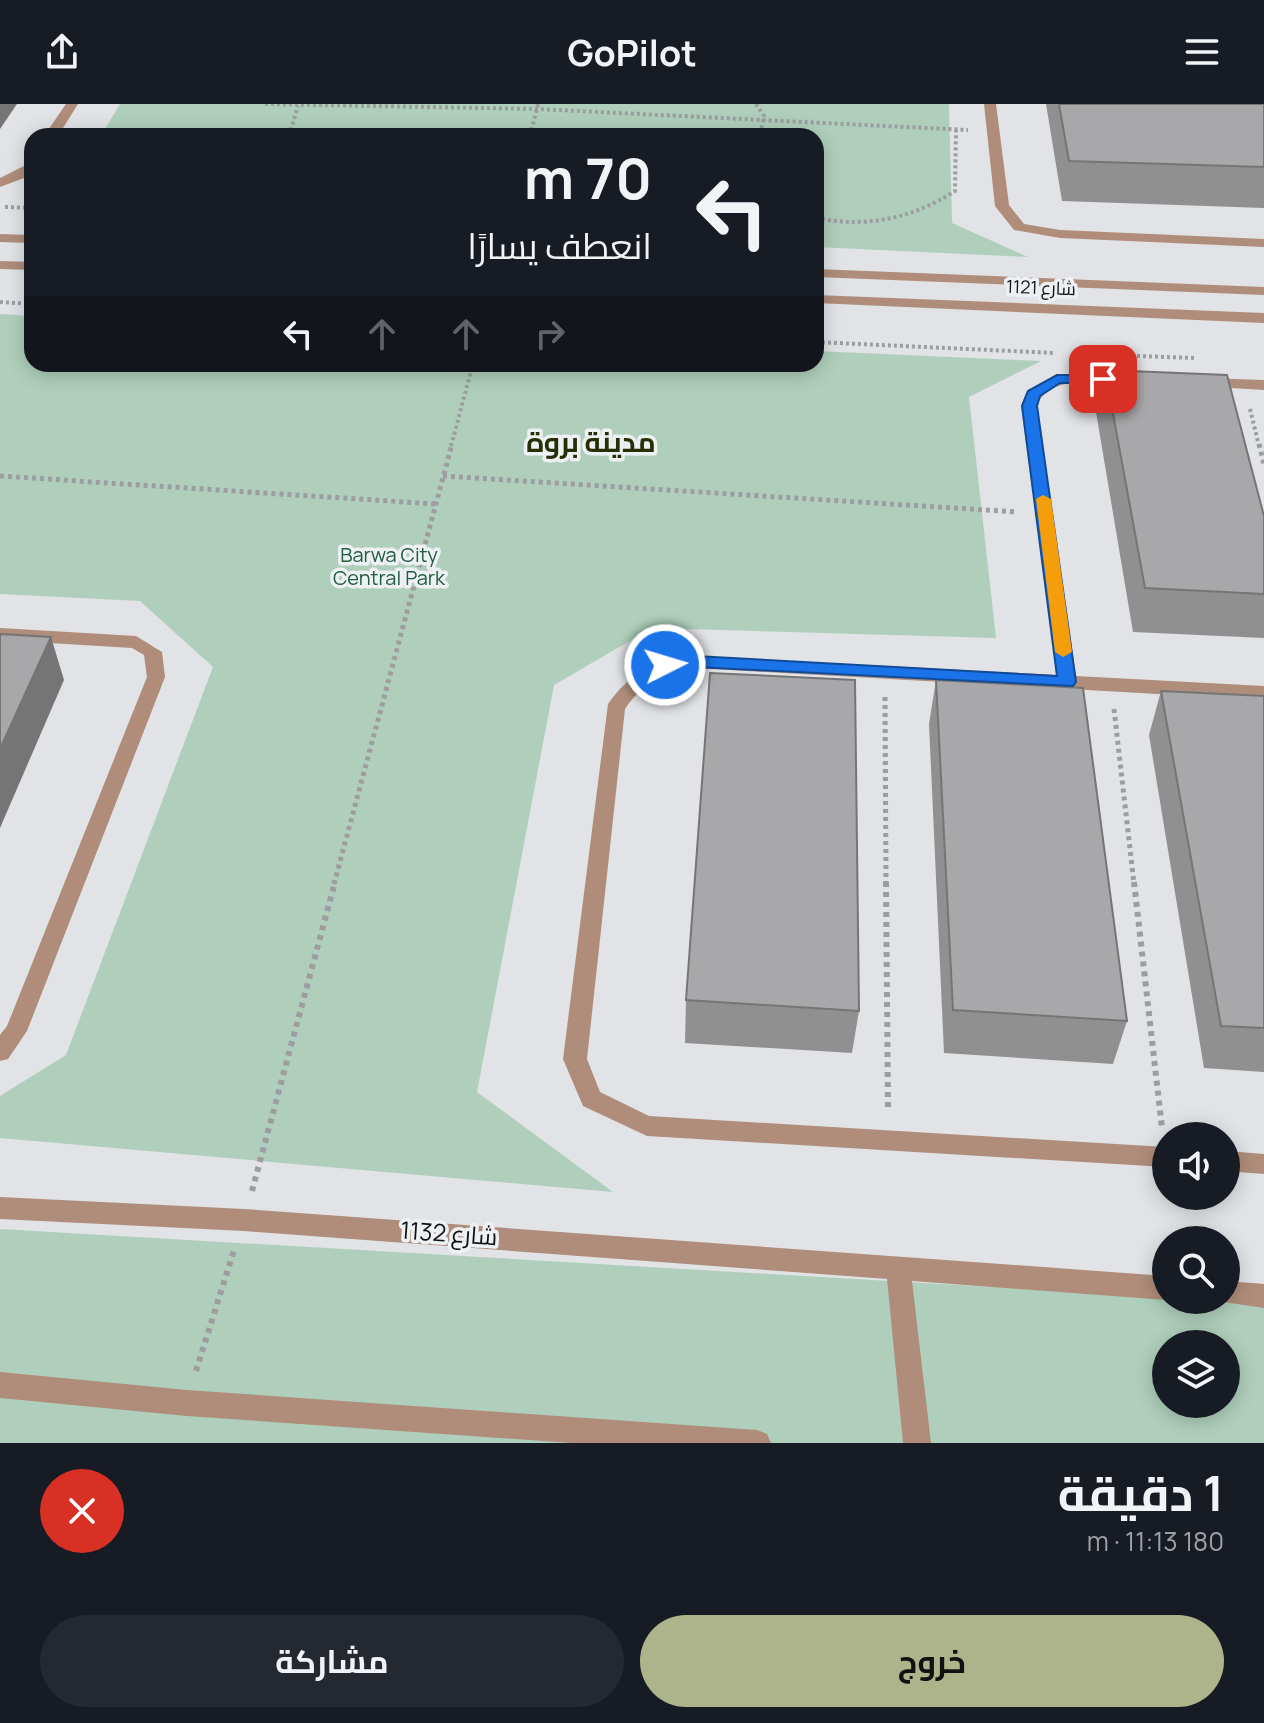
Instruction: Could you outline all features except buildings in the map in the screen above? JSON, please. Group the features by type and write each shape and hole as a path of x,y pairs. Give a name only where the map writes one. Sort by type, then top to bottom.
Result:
{"street":[{"path":"56,128 72,104"},
{"path":"990,104 1002,206 1019,227 1060,234 1264,243"},
{"path":"0,183 24,174"},
{"path":"0,238 24,239"},
{"path":"0,265 24,266"},
{"name":"شارع 1121","path":"824,273 1264,291"},
{"name":"شارع 1121","path":"824,299 1264,318"},
{"path":"1067,682 1029,406 1033,394 1057,379 1152,381"},
{"path":"1182,382 1264,385"},
{"path":"0,634 136,642 153,652 156,677 16,1031 0,1052"},
{"path":"1152,1156 647,1126 591,1099 575,1059 615,709 626,689 665,665 695,662 1264,693"},
{"path":"1240,1162 1264,1164"},
{"name":"شارع 1132","path":"0,1208 244,1220 1152,1287"},
{"path":"898,1266 917,1443"},
{"path":"1240,1294 1264,1296"},
{"path":"0,1385 187,1403 757,1443"}],"path":[{"path":"265,104 538,107 763,122 994,129"},
{"path":"756,104 763,122 762,128"},
{"path":"292,128 299,105"},
{"path":"532,128 538,107"},
{"path":"824,219 852,223 895,220 934,206 955,191 956,130"},
{"path":"0,207 24,208"},
{"path":"0,302 24,304"},
{"path":"824,342 1058,353"},
{"path":"1121,356 1201,359"},
{"path":"187,1403 244,1220 471,372"},
{"path":"1243,385 1264,464"},
{"path":"0,476 436,504"},
{"path":"443,476 1046,514"},
{"path":"885,672 888,1140"},
{"path":"1111,684 1162,1122"}],"green space":[{"path":"120,104 949,104 952,223 1028,257 824,247 824,128 106,128"},
{"name":"Barwa City Central Park","path":"0,314 24,316 24,372 824,372 824,351 1041,361 969,397 996,638 652,628 554,685 477,1092 613,1192 0,1138 0,1096 66,1055 213,667 140,601 0,594"},
{"path":"0,1229 1152,1296 1152,1314 1240,1314 1240,1302 1264,1303 1264,1443 0,1443"}],"slow traffic":[{"path":"1043,499 1063,652"}],"district":[{"name":"مدينة بروة","path":"591,442"}],"route":[{"path":"665,665 695,662 1067,682 1029,406 1033,394 1057,379 1103,379"}]}
